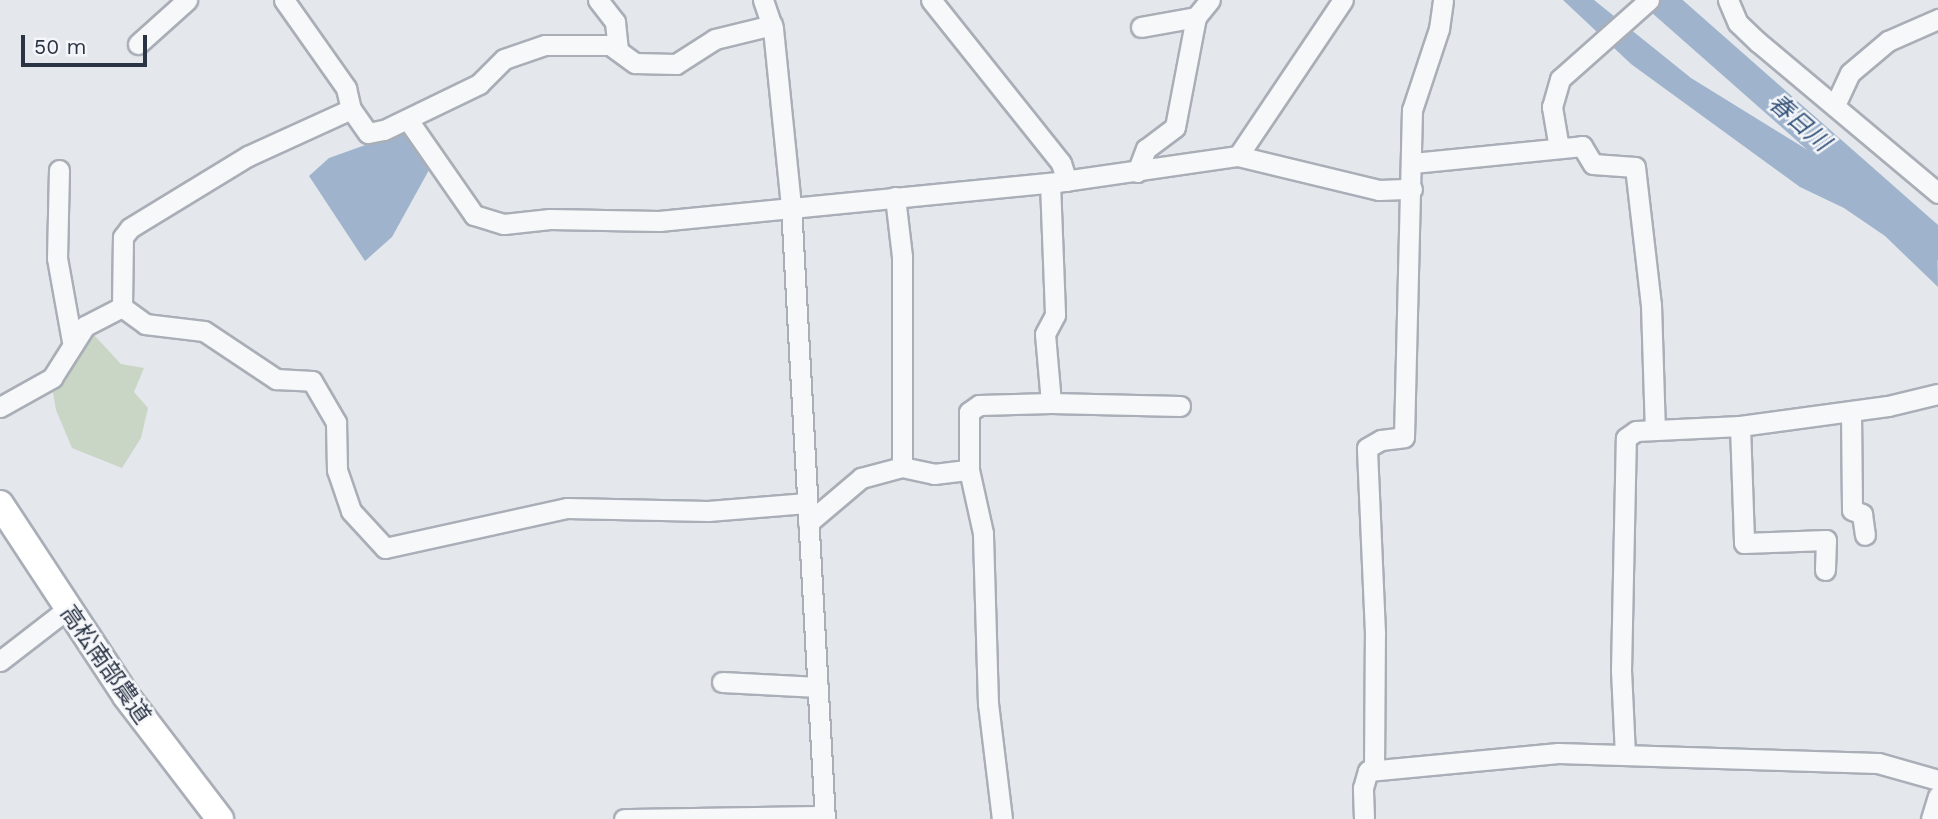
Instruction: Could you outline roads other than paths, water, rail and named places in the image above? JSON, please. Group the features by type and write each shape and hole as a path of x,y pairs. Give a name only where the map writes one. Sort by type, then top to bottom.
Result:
{"street":[{"path":"138,44 187,0"},
{"path":"284,0 340,78 351,109 368,133 408,120 479,84 517,52 582,42 618,49 635,63 676,64 715,39 772,25"},
{"path":"598,0 615,22 618,49"},
{"path":"624,819 825,818 791,206 772,25 764,0"},
{"path":"930,0 1061,163 1055,315 1045,334 1051,403"},
{"path":"1137,172 1146,149 1175,127 1196,18 1210,0"},
{"path":"1238,156 1343,0"},
{"path":"1374,770 1375,633 1367,447 1381,440 1404,437 1413,163 1412,110 1439,29 1443,0"},
{"path":"1559,148 1552,107 1560,79 1649,0"},
{"path":"1728,0 1738,23 1758,43 1836,103 1938,193"},
{"path":"1141,27 1196,18"},
{"path":"1836,103 1850,73 1888,41 1938,19"},
{"path":"122,307 123,237 130,228 247,156 351,109"},
{"path":"408,120 474,215 504,224 550,219 659,221 791,206 1059,182 1238,156 1379,190 1412,189"},
{"path":"1413,163 1582,146 1592,164 1635,167 1651,305 1655,429"},
{"path":"59,170 57,258 72,341"},
{"path":"895,197 902,257 902,467"},
{"path":"0,407 52,378 72,341 85,326 122,307"},
{"path":"122,307 145,324 204,331 276,379 312,381 336,422 337,470 351,511 386,548 567,508 708,511 807,503"},
{"path":"1625,755 1621,671 1626,438 1636,431 1740,426 1851,412 1938,394"},
{"path":"1003,819 988,704 983,533 969,470 969,412 979,405 1051,403 1181,406"},
{"path":"1851,412 1852,510 1862,514 1865,535"},
{"path":"1740,426 1744,543 1826,540 1825,570"},
{"path":"808,523 861,478 902,467 934,474 969,470"},
{"name":"高松南部農道","path":"0,504 66,610 220,819"},
{"path":"0,661 66,610"},
{"path":"722,682 818,687"},
{"path":"1364,819 1363,788 1368,771 1558,753 1878,763 1938,780"},
{"path":"1931,819 1938,796"}],"water":[{"path":"1563,0 1594,0 1691,78 1819,157 1851,188 1885,208 1910,209 1937,224 1938,287 1885,236 1844,208 1800,187 1631,64"},
{"path":"399,133 408,133 429,170 392,237 365,261 309,176 329,158"}],"waterway":[{"name":"春日川","path":"1660,0 1938,245"}]}
